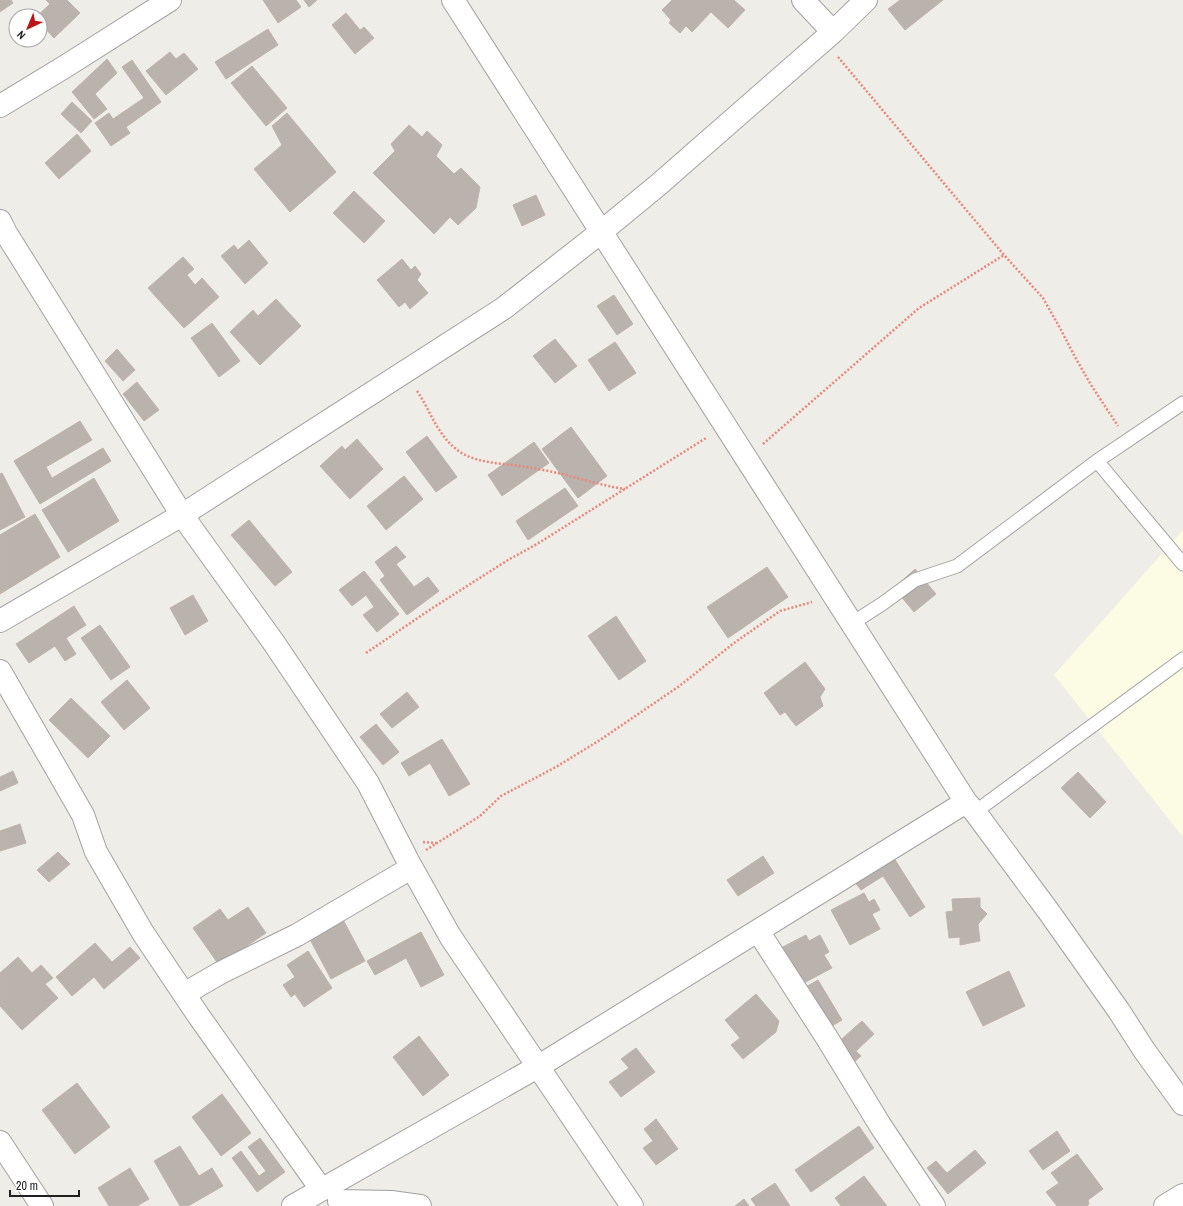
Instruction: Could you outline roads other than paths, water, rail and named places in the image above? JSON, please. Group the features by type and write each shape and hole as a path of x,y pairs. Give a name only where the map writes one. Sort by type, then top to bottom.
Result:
{"street":[{"path":"0,106 170,0"},
{"path":"453,0 851,624 971,807 1070,941 1119,1011 1144,1050 1183,1104"},
{"path":"803,0 828,36"},
{"path":"0,621 182,515 504,308 657,186 828,36 866,0"},
{"path":"0,221 6,233 182,515 274,643 368,783 410,865 450,936 632,1206"},
{"path":"0,671 83,815 96,852 143,933 253,1095 332,1196 420,1206"},
{"path":"293,1206 332,1196 539,1066 758,932 971,807"},
{"path":"184,994 220,973 297,935 410,865"},
{"path":"758,932 827,1038 880,1125 934,1206"},
{"path":"0,1142 42,1206"},
{"path":"1165,1206 1183,1195"}],"lane":[{"path":"851,624 915,580 957,566 1097,461 1183,403"},
{"path":"1097,461 1183,564"},
{"path":"971,807 1183,659"}]}
